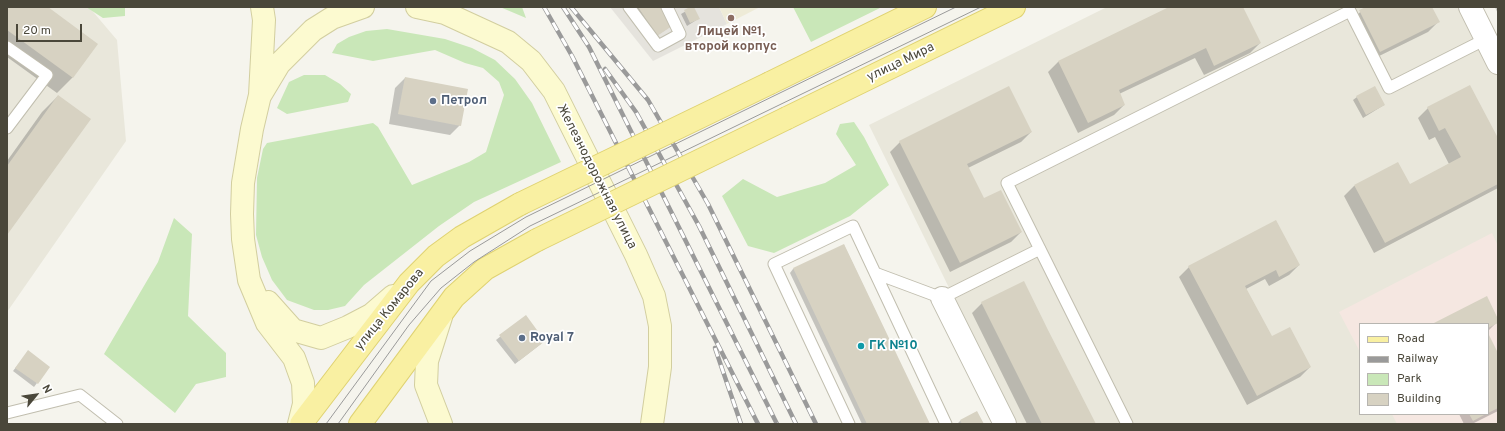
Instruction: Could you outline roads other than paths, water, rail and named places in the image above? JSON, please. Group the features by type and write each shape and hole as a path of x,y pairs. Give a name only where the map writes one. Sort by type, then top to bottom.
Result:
{"main road":[{"path":"262,7 264,20 260,95 252,129 243,190 242,226 249,280 267,323 294,358 303,383 304,404 300,424"},
{"path":"260,95 279,64 313,30 332,18 350,10 363,7"},
{"name":"Железнодорожная улица","path":"417,7 445,13 508,42 531,61 554,92 636,255 654,296 660,326 660,367 652,424"},
{"name":"улица Комарова","path":"300,424 409,283 436,256 462,237 520,204 925,7"},
{"name":"улица Мира","path":"442,312 454,297 485,269 537,240 1014,7"},
{"path":"249,280 292,330 321,338 348,327 371,315 409,283"},
{"path":"360,424 442,312"},
{"path":"441,424 426,385 427,361 442,312"},
{"path":"644,424 660,367"}],"street":[{"path":"1470,7 1498,63"},
{"path":"942,298 1005,424"}],"lane":[{"path":"629,7 658,46 680,34 667,7"},
{"path":"1128,424 1006,183 1350,11 1389,88 1486,39"},
{"path":"7,47 47,75 7,128"},
{"path":"849,424 774,264 853,226 946,424"},
{"path":"875,273 942,298 1040,249"},
{"path":"7,413 80,395 117,424"}],"tram line":[{"path":"326,424 431,281 470,251 526,217 956,7"},
{"path":"338,424 409,325 441,288 474,262 530,226 981,7"}],"railway":[{"path":"544,7 572,56 758,424"},
{"path":"563,7 589,47 777,424"},
{"path":"571,7 648,100 708,204 816,424"},
{"path":"605,69 636,112 699,226 796,424"},
{"path":"715,348 741,424"}],"place":[{"name":"Лицей №1, второй корпус","path":"731,18"},
{"name":"Петрол","path":"433,101"},
{"name":"Royal 7","path":"522,338"},
{"name":"ГК №10","path":"861,346"}]}
